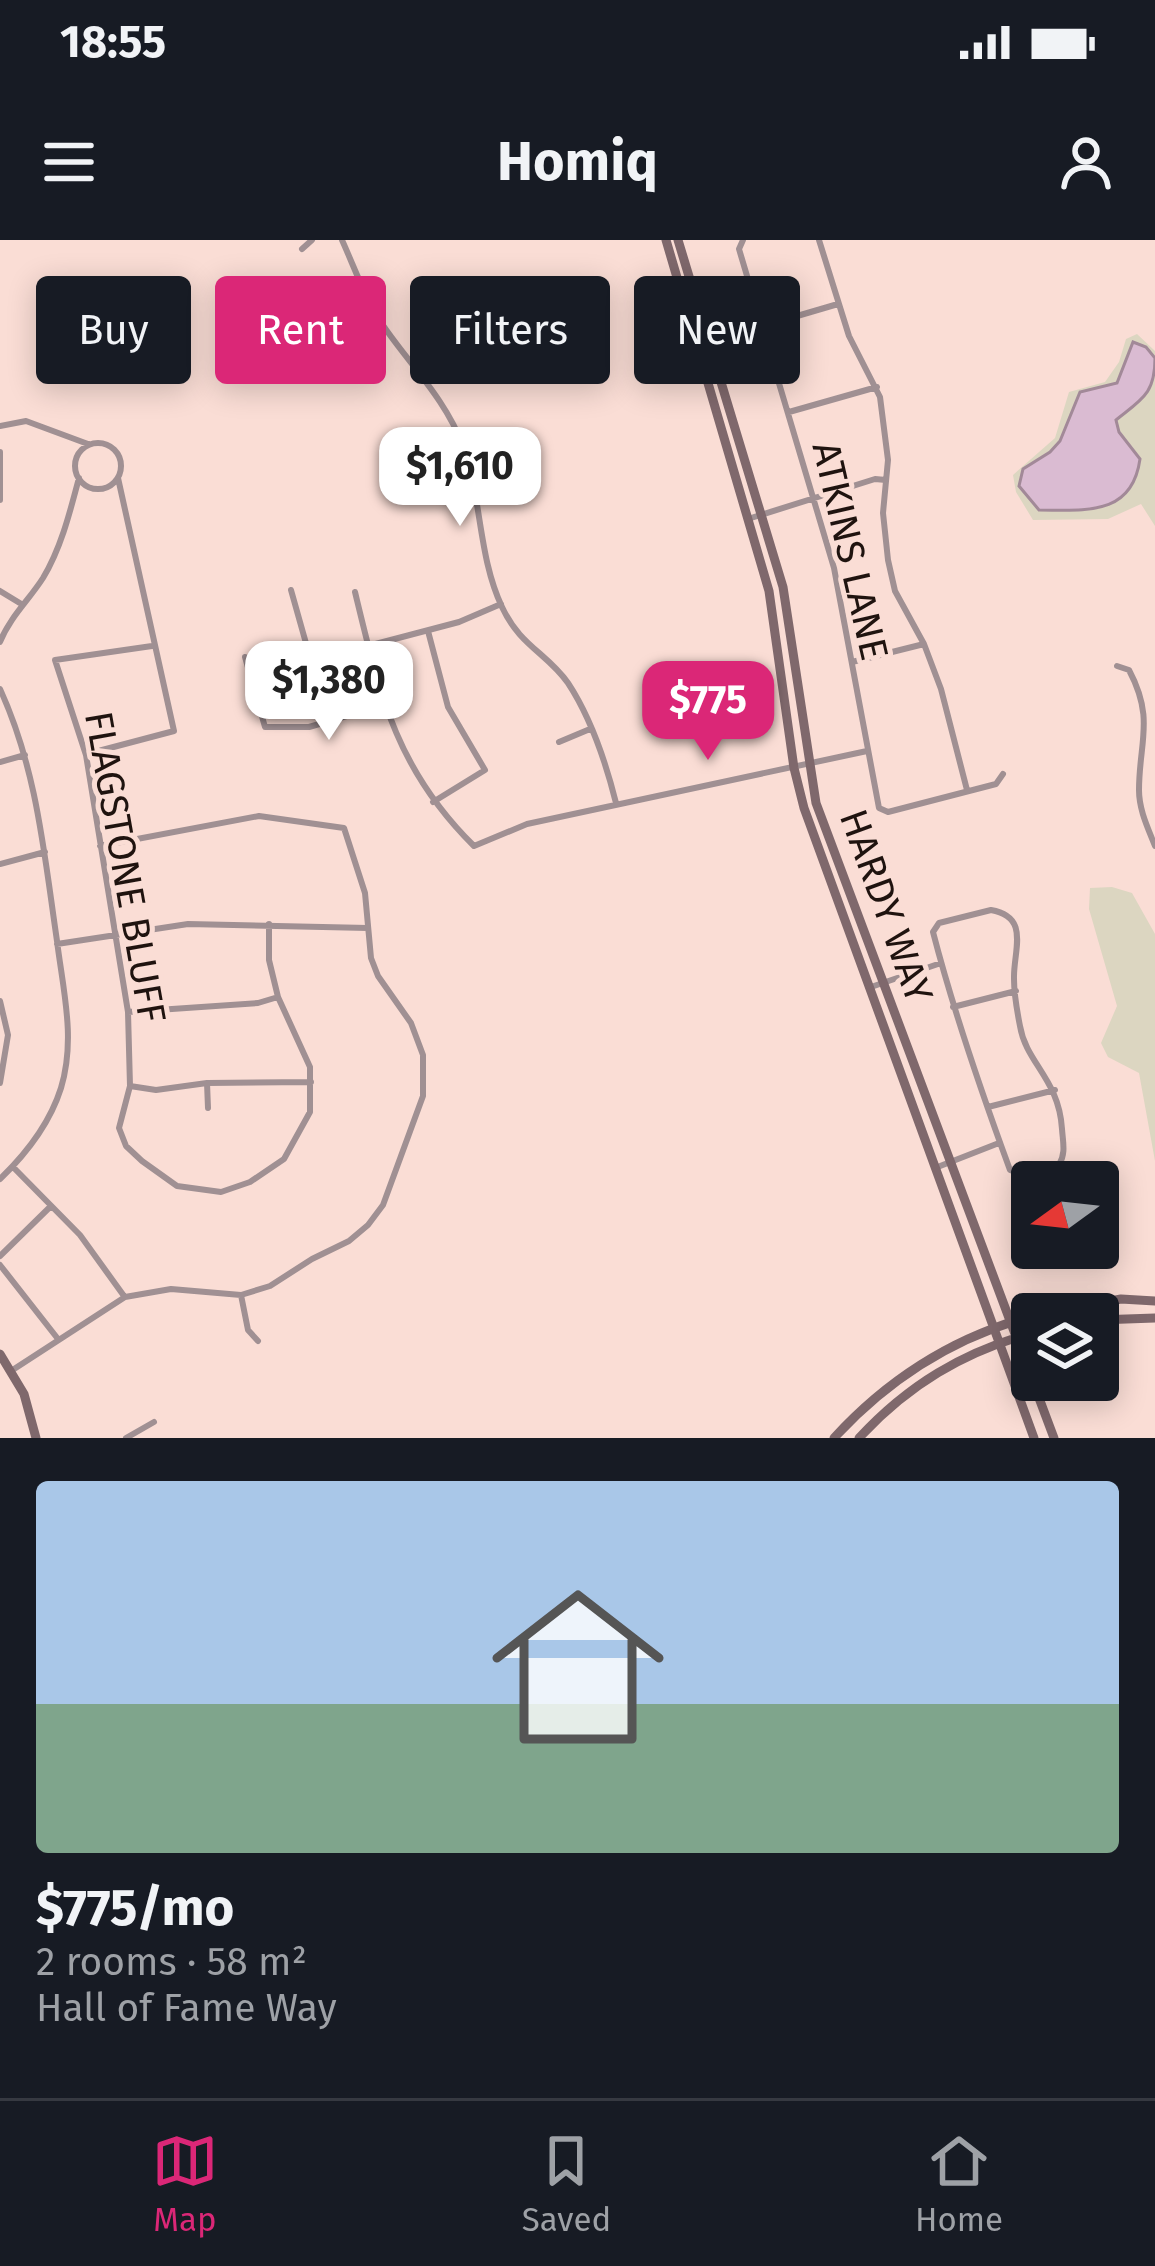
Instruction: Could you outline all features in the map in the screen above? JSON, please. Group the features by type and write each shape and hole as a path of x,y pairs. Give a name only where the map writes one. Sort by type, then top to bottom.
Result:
{"main road":[{"name":"HARDY WAY","path":"666,240 787,606 808,764 826,834 1011,1328"},
{"name":"HARDY WAY","path":"678,240 757,516 794,768 821,862 1034,1438"},
{"path":"1119,1299 1155,1300"},
{"path":"1119,1319 1155,1318"},
{"path":"834,1438 899,1377 968,1336 1009,1322"},
{"path":"859,1438 918,1383 960,1358 1011,1339"},
{"path":"0,1354 24,1394 36,1438"},
{"name":"HARDY WAY","path":"1039,1401 1054,1438"}],"street":[{"path":"302,249 312,240"},
{"path":"342,240 370,305 442,403 462,444 485,560 501,604 527,645 567,682 616,802"},
{"name":"ATKINS LANE","path":"743,240 739,249 747,276"},
{"path":"819,240 838,304 877,387 885,422 883,513 891,575 941,689 967,791 996,784 1003,774"},
{"path":"800,315 838,304"},
{"name":"ATKINS LANE","path":"780,384 845,615 879,808 888,812 967,791"},
{"path":"788,412 877,387"},
{"path":"0,426 26,422 113,450 120,463 121,499 174,731 86,754"},
{"path":"0,642 54,556 74,499 79,478 76,460 62,436"},
{"path":"76,460 92,445"},
{"path":"0,452 0,500"},
{"path":"79,478 94,489"},
{"path":"74,499 106,488 118,478"},
{"path":"757,516 875,479 886,480"},
{"path":"106,488 121,499"},
{"path":"291,590 311,661 428,631 501,604"},
{"path":"0,592 23,605"},
{"path":"355,592 396,739 433,802 474,846 527,824 616,802 867,751"},
{"path":"428,631 448,707 485,770 433,802"},
{"path":"851,662 924,644"},
{"name":"FLAGSTONE BLUFF","path":"152,646 56,660 86,754 128,1012 130,1086 119,1128 126,1146 162,1180 207,1192 250,1182 284,1159 310,1112 311,1082"},
{"path":"245,657 266,727 309,727 384,705"},
{"path":"1118,666 1130,670 1145,703 1149,740 1138,785 1139,802 1155,846"},
{"path":"0,689 27,754 69,1038 52,1110 0,1179"},
{"path":"1145,703 1155,700"},
{"path":"560,742 590,729"},
{"path":"0,762 27,754"},
{"path":"11,1371 125,1297 171,1289 242,1295 271,1286 368,1226 383,1205 418,1115 425,1076 412,1023 378,976 365,893 344,828 259,816 100,846"},
{"path":"0,864 45,852"},
{"path":"992,910 1003,912 1016,924 1018,936 1016,991 1022,1039 1055,1090 1061,1110 1064,1156 1059,1166 1021,1174 1010,1170 953,1007 933,932 939,923 992,910"},
{"path":"57,944 188,924 368,928"},
{"path":"130,1086 172,1089 207,1083 311,1082 303,1045 278,997 268,961 269,924"},
{"path":"869,988 941,963"},
{"path":"953,1007 1016,991"},
{"path":"128,1012 258,1003 278,997"},
{"path":"0,1000 8,1035 0,1083"},
{"path":"207,1083 208,1108"},
{"path":"988,1107 1055,1090"},
{"path":"935,1168 1000,1143"},
{"path":"13,1167 80,1234 125,1297"},
{"path":"51,1205 0,1261 58,1340"},
{"path":"242,1295 248,1330 258,1342"},
{"path":"126,1438 154,1422"}],"shaded area":[{"path":"1137,334 1155,351 1155,526 1141,504 1108,519 1033,520 1016,492 1013,475 1055,438 1069,392 1105,382 1119,362 1126,339"},
{"path":"1133,342 1146,347 1155,358 1150,388 1116,420 1119,432 1140,459 1135,478 1116,501 1103,506 1039,510 1019,486 1023,469 1060,441 1080,392 1117,383"},
{"path":"1090,888 1132,893 1155,934 1155,1161 1139,1073 1108,1057 1101,1043 1117,1006 1089,909"}]}
